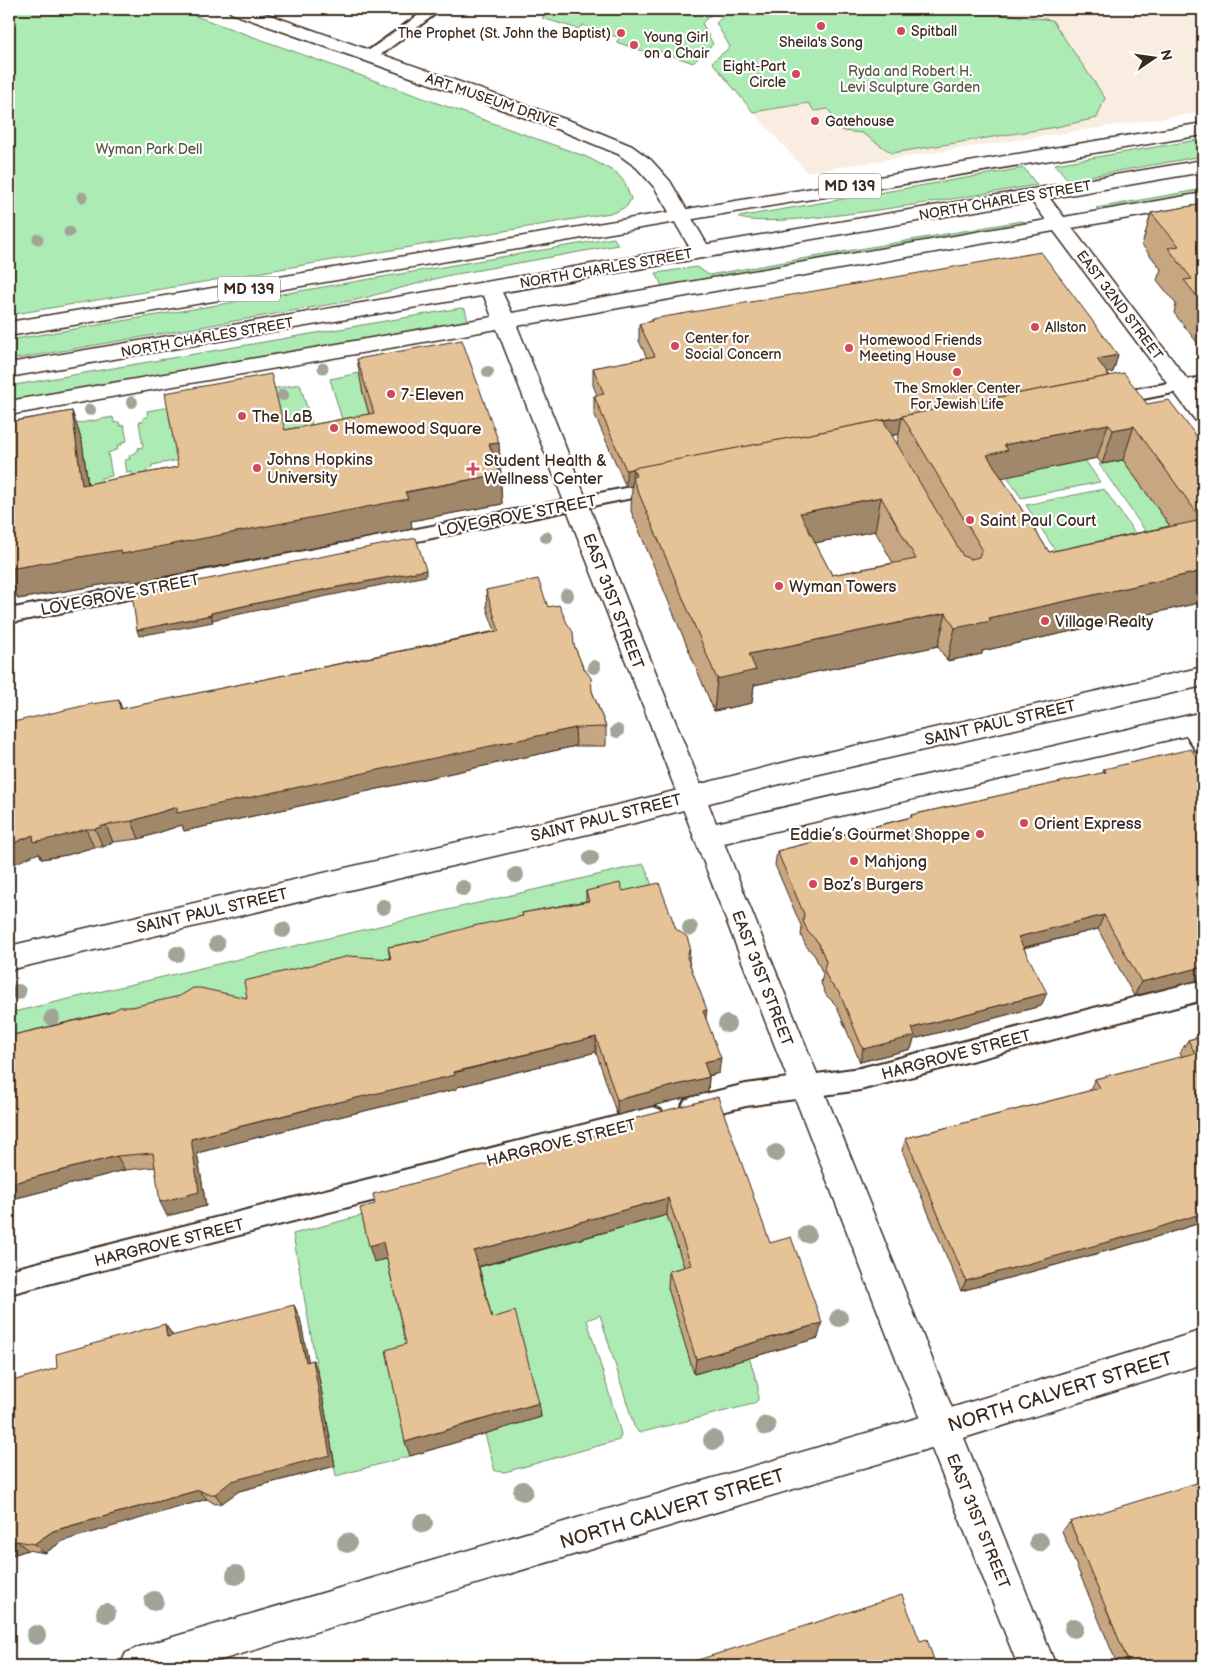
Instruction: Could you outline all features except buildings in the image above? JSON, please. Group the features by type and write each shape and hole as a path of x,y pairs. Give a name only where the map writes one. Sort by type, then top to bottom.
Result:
{"main road":[{"name":"ART MUSEUM DRIVE","path":"238,9 569,127 625,150 644,164 662,185 701,252"},
{"name":"MD 139","path":"9,329 680,215 1203,129"},
{"name":"NORTH CHARLES STREET","path":"9,370 1203,166"},
{"name":"EAST 32ND STREET","path":"1037,195 1203,415"},
{"path":"9,408 1203,199"},
{"name":"EAST 31ST STREET","path":"490,288 1037,1666"},
{"name":"SAINT PAUL STREET","path":"9,958 639,811 806,766 1203,676"},
{"path":"706,836 1199,731"},
{"name":"NORTH CALVERT STREET","path":"139,1666 941,1428 1203,1347"}],"lane":[{"path":"370,56 435,9"},
{"path":"1098,402 1203,382"},
{"name":"LOVEGROVE STREET","path":"9,616 682,483"},
{"name":"HARGROVE STREET","path":"9,1282 746,1095 860,1079 1203,990"}],"shaded area":[{"name":"Ryda and Robert H. Levi Sculpture Garden","path":"731,9 1203,9 1203,112 807,172 753,112 712,62 730,47 716,23"}],"green space":[{"name":"Wyman Park Dell","path":"9,9 176,9 587,157 617,173 625,183 631,199 627,206 616,212 9,315"},
{"path":"717,9 702,23 713,44 693,63 654,49 649,53 616,42 620,38 583,25 578,29 542,18 547,14 536,10"},
{"name":"Ryda and Robert H. Levi Sculpture Garden","path":"731,9 988,9 1013,15 1052,20 1105,98 1097,118 1056,127 892,153 862,133 843,131 828,109 814,111 809,103 753,112 712,62 730,47 716,23"},
{"path":"1203,139 1203,156 1068,180 1055,164"},
{"path":"1024,168 1037,185 832,216 757,221 738,217"},
{"path":"1203,189 1203,194 1100,212 1096,208"},
{"path":"1021,221 1026,222 1024,225 663,288 656,273 697,267 709,275"},
{"path":"614,238 618,245 446,276 356,300 9,360 9,340"},
{"path":"461,308 465,309 468,321 464,323 9,403 9,386"},
{"path":"369,371 362,390 370,417 343,423 330,379"},
{"path":"300,384 313,428 285,433 260,391"},
{"path":"204,401 180,460 152,465 152,468 147,469 147,473 132,475 132,472 127,473 125,460 130,459 129,456 138,451 138,448 143,447 139,422 143,421 143,418 148,417 147,411"},
{"path":"113,417 114,423 119,422 120,426 124,425 127,441 122,442 122,445 117,445 118,449 108,453 112,476 101,478 103,491 117,510 9,436"},
{"path":"1085,460 1100,482 1021,498 1007,476"},
{"path":"1123,460 1181,542 1155,545 1099,464"},
{"path":"1104,489 1145,547 1064,564 1026,505"},
{"path":"644,864 657,899 9,1054 9,1013"},
{"path":"378,1211 410,1359 391,1365 410,1456 336,1476 293,1234"},
{"path":"666,1212 689,1281 694,1373 749,1357 758,1386 758,1400 753,1404 639,1433 634,1426 600,1315 587,1320 620,1430 619,1440 505,1472 495,1471 485,1434 494,1334 466,1222 527,1242 530,1253 613,1230 611,1220"}],"place":[{"name":"Sheila's Song","path":"821,26"},
{"name":"Spitball","path":"901,31"},
{"name":"The Prophet (St. John the Baptist)","path":"621,33"},
{"name":"Young Girl on a Chair","path":"634,45"},
{"name":"Eight-Part Circle","path":"796,74"},
{"name":"Gatehouse","path":"815,121"},
{"name":"Allston","path":"1035,327"},
{"name":"Center for Social Concern","path":"675,346"},
{"name":"Homewood Friends Meeting House","path":"849,348"},
{"name":"The Smokler Center For Jewish Life","path":"957,372"},
{"name":"7-Eleven","path":"391,394"},
{"name":"The LaB","path":"242,416"},
{"name":"Homewood Square","path":"334,428"},
{"name":"Johns Hopkins University","path":"257,468"},
{"name":"Student Health & Wellness Center","path":"473,469"},
{"name":"Saint Paul Court","path":"970,520"},
{"name":"Wyman Towers","path":"779,586"},
{"name":"Village Realty","path":"1045,621"},
{"name":"Orient Express","path":"1024,823"},
{"name":"Eddie’s Gourmet Shoppe","path":"980,834"},
{"name":"Mahjong","path":"854,861"},
{"name":"Boz’s Burgers","path":"813,884"}]}
